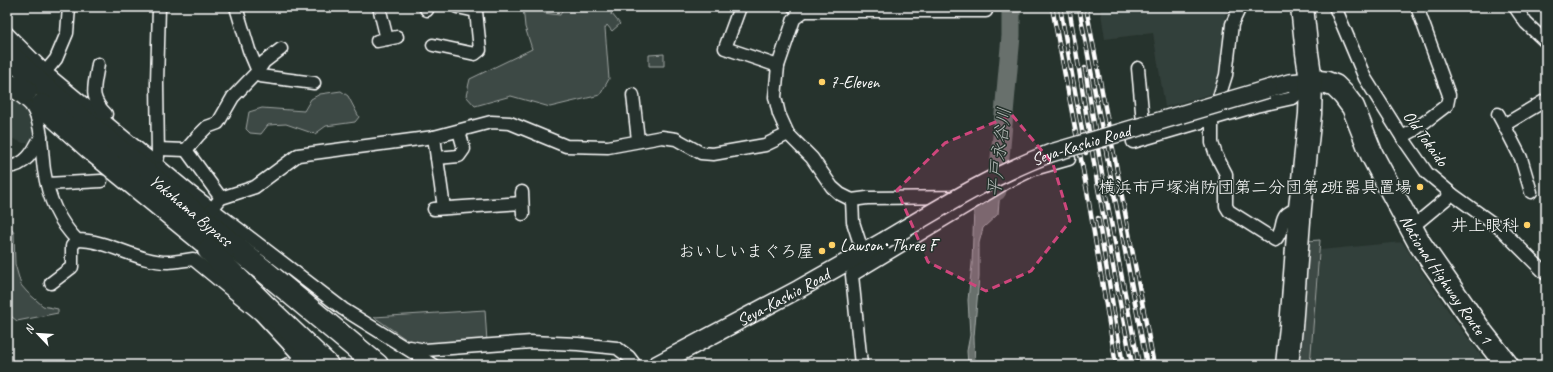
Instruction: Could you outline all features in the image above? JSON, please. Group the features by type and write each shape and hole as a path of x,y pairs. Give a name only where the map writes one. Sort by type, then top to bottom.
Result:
{"highway":[{"path":"1287,365 1300,208 1310,114 1311,81 1302,7"},
{"name":"Yokohama Bypass","path":"7,53 348,360"},
{"name":"Yokohama Bypass","path":"7,72 18,92 91,149 181,223 265,306 348,360"},
{"name":"National Highway Route 1","path":"1311,81 1336,86 1353,107 1372,155 1420,244 1482,333 1507,365"}],"main road":[{"name":"Seya-Kashio Road","path":"659,364 799,289 985,182 1023,163 1051,152 1289,83 1311,81"}],"street":[{"path":"46,71 56,59 67,33 69,7"},
{"path":"158,164 157,83 159,7"},
{"path":"236,7 249,50 260,76 314,83"},
{"path":"379,7 387,39"},
{"path":"441,43 475,54 480,50 476,11 457,7"},
{"path":"740,7 725,48 778,66"},
{"path":"1240,7 1232,24 1226,75 1212,119 1212,143 1216,155 1226,174 1226,206 1229,211 1275,240 1278,237 1285,216 1290,211 1300,208"},
{"name":"Old Tokaido","path":"1335,7 1365,78 1402,137 1427,173 1452,194 1502,230 1546,274"},
{"path":"1342,7 1347,20 1346,33"},
{"path":"1402,137 1413,131 1447,105 1449,94 1417,7"},
{"path":"1515,7 1526,23 1546,42"},
{"path":"969,204 970,197 874,198 852,200 840,194 832,187 812,158 788,134 779,114 775,97 778,66 790,26 802,8 986,12"},
{"path":"7,33 46,71 212,209 343,309 433,365"},
{"path":"186,150 207,127 218,123 233,97 258,71 264,62 281,49"},
{"path":"98,64 94,100 118,126 120,133"},
{"path":"1135,69 1144,138"},
{"path":"1133,142 1256,106 1293,98 1311,81"},
{"path":"18,92 39,126 47,184 54,206 66,229 77,240 107,244 146,259 168,262 193,259 260,314 304,361 286,365"},
{"path":"633,95 638,140"},
{"path":"1504,125 1546,100"},
{"path":"1498,114 1521,158 1532,192"},
{"path":"212,209 221,198 255,188 298,156 434,137 491,122 510,123 566,146 608,147 638,140 662,137 676,139 701,153 713,154 765,145 788,134"},
{"path":"437,158 459,156 464,149 459,131"},
{"path":"7,167 15,167 28,159 41,136"},
{"path":"434,137 437,158 439,208 488,200 522,203"},
{"path":"158,149 186,150"},
{"path":"186,150 221,198"},
{"path":"861,365 852,275 1005,183 1034,169 1069,159"},
{"path":"47,184 101,181"},
{"path":"1411,228 1452,194"},
{"path":"852,200 853,222 863,253"},
{"path":"51,284 72,267 72,246 77,240"},
{"path":"401,345 425,350 531,342 578,344 617,348 632,361"}],"highlighted area":[{"path":"1012,115 1053,164 1070,221 1031,271 986,291 928,262 897,190 945,143"}],"shaded area":[{"path":"523,7 544,7 544,13 560,15 564,7 610,7 612,10 611,15 612,14 620,24 612,31 607,25 605,28 609,79 600,95 550,107 511,96 475,106 466,96 470,79 532,49 525,27"},
{"path":"1100,7 1226,7 1223,67 1215,93 1165,107 1153,33 1105,39"},
{"path":"664,54 664,66 649,66 649,55"},
{"path":"7,88 29,111 35,127 35,137 30,143 23,143 11,138 13,120 7,119"},
{"path":"341,91 348,96 359,117 355,122 326,126 315,134 286,124 268,125 261,134 250,133 246,129 249,112 262,108 304,111 311,99 320,94"},
{"path":"1000,191 998,214 983,228 979,243 979,277 974,337 975,365 968,365 967,351 970,335 968,300 972,264 974,207"},
{"path":"7,222 14,233 15,264 21,285 43,306 58,309 58,313 17,321 7,313"},
{"path":"1320,240 1310,365 1295,365 1306,241"},
{"path":"1402,242 1456,322 1488,365 1310,365 1320,250"},
{"path":"485,310 487,342 423,345 407,340 374,317"},
{"path":"436,359 454,361 445,363 451,365 380,365"}],"waterway":[{"name":"平戸永谷川","path":"997,191 1011,36 1011,7"}],"railway":[{"path":"1052,7 1087,191 1116,365"},
{"path":"1060,7 1086,153"},
{"path":"1069,7 1098,188 1132,365"},
{"path":"1079,7 1147,365"},
{"path":"1086,7 1154,365"},
{"path":"1085,68 1104,186 1139,365"},
{"path":"1098,218 1123,365"}],"place":[{"name":"7-Eleven","path":"822,82"},
{"name":"横浜市戸塚消防団第二分団第2班器具置場","path":"1420,187"},
{"name":"井上眼科","path":"1527,225"},
{"name":"Lawson･Three F","path":"832,245"},
{"name":"おいしいまぐろ屋","path":"822,251"}]}
